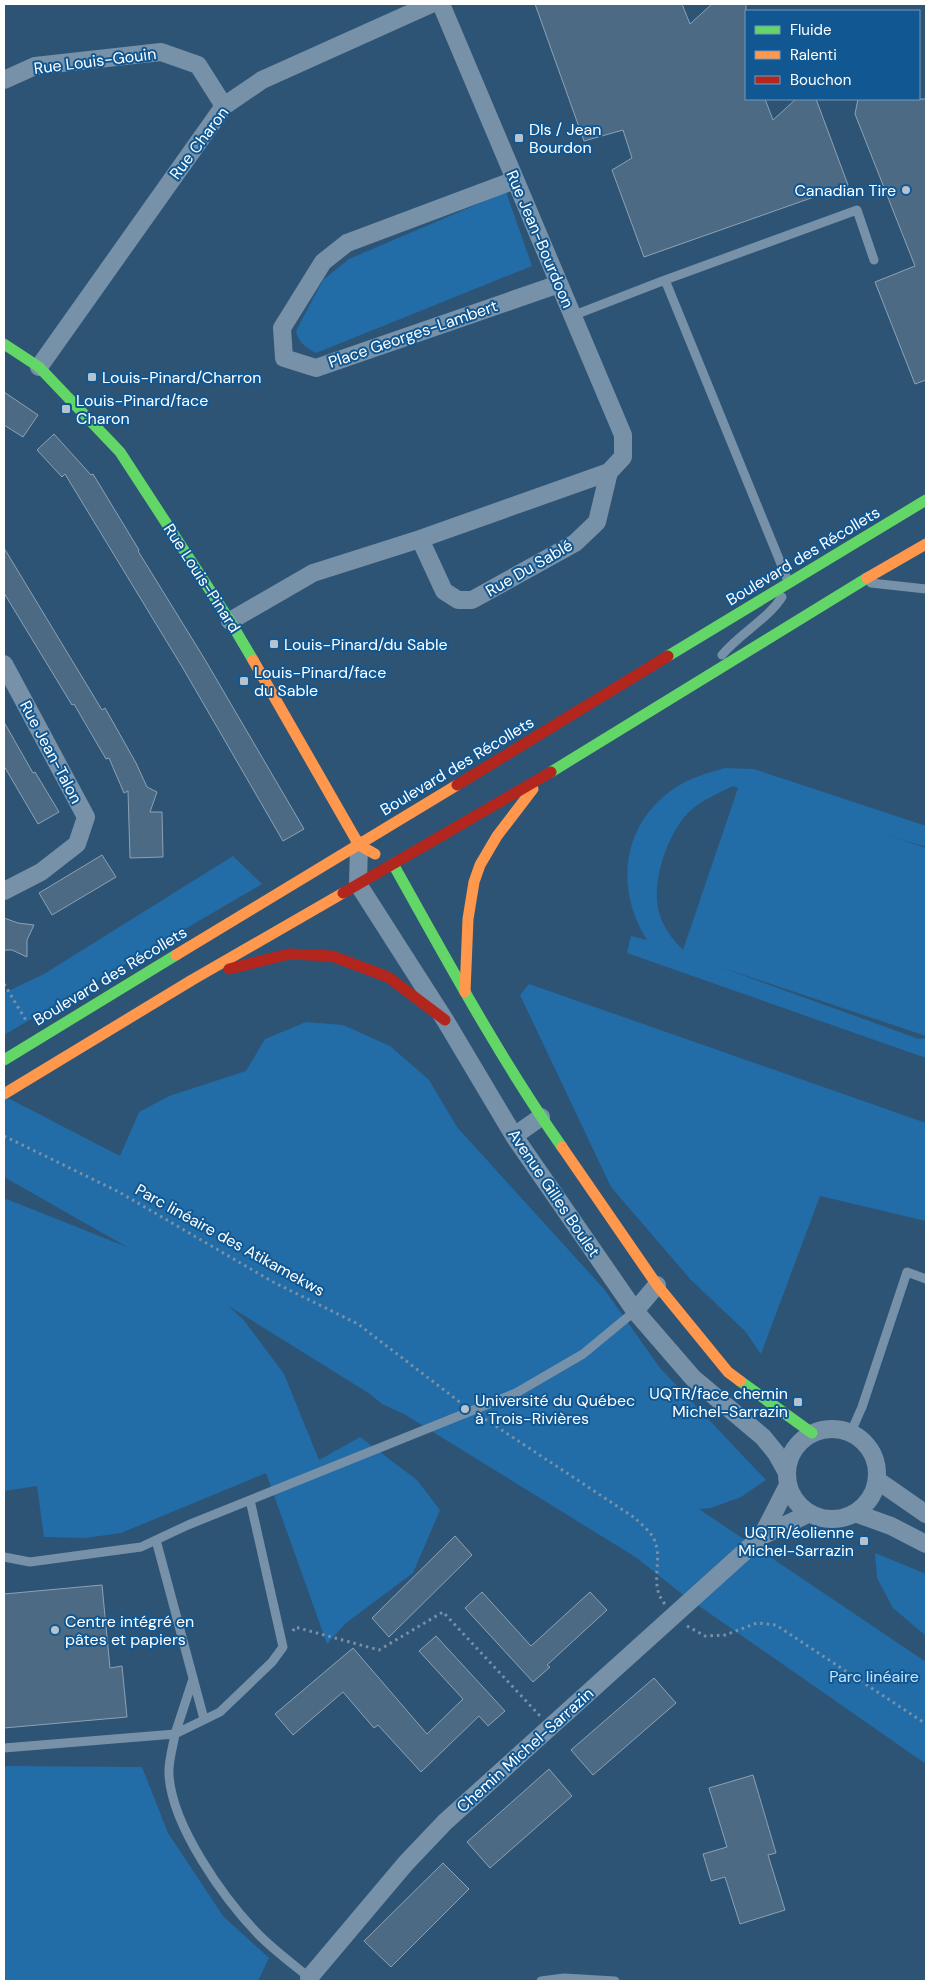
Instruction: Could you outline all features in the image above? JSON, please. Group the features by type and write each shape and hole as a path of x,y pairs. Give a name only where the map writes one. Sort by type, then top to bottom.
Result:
{"main road":[{"name":"Rue Louis-Pinard","path":"4,344 39,367 120,452 230,621 359,845"},
{"name":"Boulevard des Récollets","path":"4,1060 926,500"},
{"path":"4,1094 192,980 550,773 859,582 926,544"},
{"path":"465,993 466,927 476,881 487,850 526,796 550,773"},
{"path":"359,845 393,864"},
{"name":"Avenue Gilles Boulet","path":"393,864 465,993 541,1117 657,1286 728,1372 812,1433"},
{"path":"192,980 238,966 289,954 332,956 388,977 446,1020"}],"street":[{"name":"Rue Charon","path":"39,367 224,106 262,80 431,4"},
{"name":"Rue Jean-Bourdoon","path":"441,4 623,435 623,457 609,472"},
{"name":"Rue Louis-Gouin","path":"4,80 35,66 161,52 198,65 224,106"},
{"name":"Place Georges-Lambert","path":"515,180 347,243 324,262 282,328 284,358 316,368 559,284"},
{"path":"230,621 313,573 420,539 609,472"},
{"name":"Rue Du Sablé","path":"420,539 444,591 458,600 472,600 575,543 597,522 609,472"},
{"name":"Rue Jean-Talon","path":"4,664 86,817 78,844 41,872 4,891"},
{"path":"358,884 359,845"},
{"name":"Avenue Gilles Boulet","path":"358,884 446,1020 514,1136 635,1311 694,1378 763,1437 776,1453 793,1498 802,1508 810,1513"},
{"path":"514,1136 541,1117"},
{"path":"635,1311 657,1286"},
{"path":"787,1478 788,1460 794,1448 812,1433 831,1429 851,1432 863,1441 872,1452 877,1466 877,1480 873,1493 865,1504 855,1513 842,1518 828,1519 810,1513"},
{"name":"Chemin Michel-Sarrazin","path":"762,1536 787,1478"},
{"path":"877,1480 926,1514"},
{"name":"Chemin Michel-Sarrazin","path":"311,1980 406,1863 445,1822 762,1536 810,1513"},
{"path":"855,1513 890,1526 926,1544"}],"lane":[{"path":"572,316 858,210 874,260"},
{"path":"665,280 789,584 775,607 732,642 705,677"},
{"path":"859,582 926,589"},
{"path":"851,1432 862,1407 907,1272 926,1279"},
{"path":"4,1557 30,1562 141,1547 250,1500 516,1393 583,1354 635,1311"},
{"path":"4,1748 175,1734 220,1712 272,1662 283,1647 250,1500"},
{"path":"156,1540 204,1719"},
{"path":"193,1679 175,1734 169,1773 172,1791 185,1830 226,1896 260,1935 311,1980"},
{"path":"541,1981 564,1978 615,1981"}],"path":[{"path":"4,984 38,1039"},
{"name":"Parc linéaire des Atikamekws","path":"4,1136 119,1192 273,1282 358,1324 456,1400"},
{"path":"485,1420 635,1518 654,1538 658,1558 656,1582 660,1598"},
{"path":"283,1647 295,1628 379,1650 442,1612 550,1728"},
{"path":"685,1626 705,1636 726,1635 757,1623 776,1625 926,1724"}],"green space":[{"path":"506,192 532,266 316,353 301,342 296,331 323,280 349,259"},
{"path":"725,768 754,769 926,826 926,847 884,834 926,848 926,1036 720,967 919,1039 926,1038 926,1058 627,953 631,936 647,940 637,920 630,899 627,878 634,838 644,819 657,802 681,784","holes":["733,786 738,788 683,950 668,933 659,912 657,885 664,854 678,826 687,814 714,795"]},
{"path":"233,856 262,884 4,1035 4,993 44,974"},
{"path":"529,984 926,1123 926,1221 820,1196 761,1354 745,1331 691,1280 611,1187 520,995"},
{"name":"Parc linéaire","path":"306,1022 343,1025 390,1046 429,1080 457,1127 604,1289 660,1368 766,1480 741,1497 711,1508 699,1509 926,1662 926,1764 682,1594 637,1558 404,1414 382,1404 370,1394 227,1305 243,1319 284,1374 319,1460 360,1437 417,1480 440,1510 413,1573 346,1623 327,1644 266,1473 121,1533 85,1538 44,1537 37,1486 4,1491 4,1198 127,1247 4,1177 4,1096 120,1156 139,1112 169,1096 246,1071 265,1039"},
{"path":"875,1553 926,1574 926,1636 893,1608 877,1578"},
{"path":"4,1766 142,1767 168,1833 223,1916 269,1958 258,1981 4,1981"}],"building":[{"path":"535,4 682,4 690,24 712,4 746,4 745,100 765,100 773,120 795,100 816,100 848,185 644,257 612,170 632,158 623,130 584,141"},
{"name":"Canadian Tire","path":"926,99 926,380 915,384 875,282 915,266 855,114 858,100"},
{"path":"4,392 38,415 23,437 4,425"},
{"path":"54,434 91,475 93,474 304,829 283,841 184,670 65,474 62,477 37,450"},
{"path":"4,548 102,710 105,708 136,763 147,787 157,792 150,812 162,812 163,857 130,858 128,791 124,793 109,758 106,759 74,704 72,705 4,593"},
{"path":"4,722 33,773 35,772 59,812 38,824 4,766"},
{"path":"102,855 116,877 52,915 39,893"},
{"path":"4,918 18,923 34,925 27,940 27,957 12,950 4,950"},
{"path":"455,1536 472,1555 389,1637 372,1618"},
{"name":"Centre intégré en pâtes et papiers","path":"102,1585 110,1668 122,1666 127,1717 4,1728 4,1594"},
{"path":"482,1592 531,1646 590,1592 607,1610 547,1665 550,1667 533,1682 465,1608"},
{"path":"436,1636 505,1711 488,1726 479,1716 421,1772 378,1725 374,1728 343,1692 293,1735 275,1714 353,1648 427,1734 463,1699 419,1651"},
{"path":"654,1678 676,1703 593,1775 571,1750"},
{"path":"549,1769 572,1796 490,1868 467,1842"},
{"path":"753,1775 776,1853 768,1855 785,1910 740,1924 725,1877 711,1881 703,1854 727,1847 709,1788"},
{"path":"443,1863 469,1889 391,1967 364,1941"}],"traffic: fast":[{"path":"4,344 39,367 120,452 230,621 253,660"},
{"path":"668,656 926,500"},
{"path":"551,772 867,578"},
{"path":"393,864 495,1043 562,1147"},
{"path":"4,1060 176,955"},
{"path":"740,1381 812,1433"}],"traffic: slow":[{"path":"867,578 926,544"},
{"path":"253,660 359,845 375,854"},
{"path":"176,955 457,785"},
{"path":"465,992 468,919 474,882 480,865 497,836 533,789"},
{"path":"4,1094 192,980 343,893"},
{"path":"562,1147 657,1285 728,1372 740,1381"}],"traffic: jam":[{"path":"457,785 668,656"},
{"path":"343,893 551,772"},
{"path":"229,969 289,954 332,956 388,977 445,1020"}],"place":[{"name":"Dls / Jean Bourdon","path":"519,138"},
{"name":"Canadian Tire","path":"906,190"},
{"name":"Louis-Pinard/Charron","path":"92,377"},
{"name":"Louis-Pinard/face Charon","path":"66,409"},
{"name":"Louis-Pinard/du Sable","path":"274,644"},
{"name":"Louis-Pinard/face du Sable","path":"244,681"},
{"name":"UQTR/face chemin Michel-Sarrazin","path":"798,1402"},
{"name":"Université du Québec à Trois-Rivières","path":"465,1409"},
{"name":"UQTR/éolienne Michel-Sarrazin","path":"864,1541"},
{"name":"Centre intégré en pâtes et papiers","path":"55,1630"}]}
